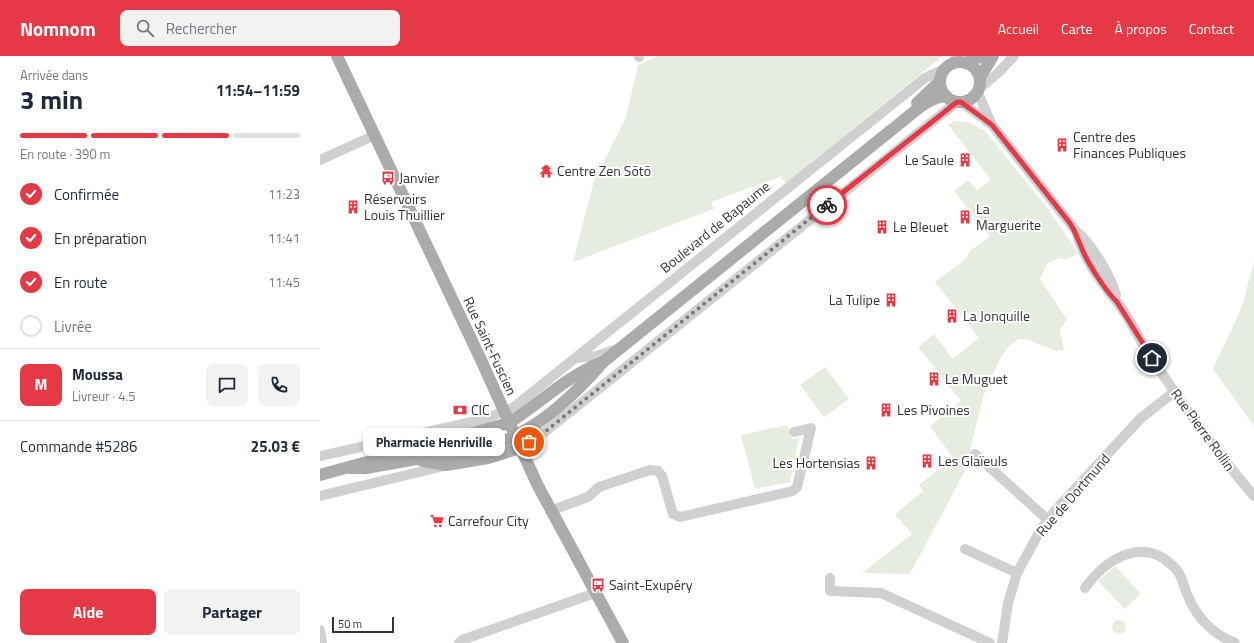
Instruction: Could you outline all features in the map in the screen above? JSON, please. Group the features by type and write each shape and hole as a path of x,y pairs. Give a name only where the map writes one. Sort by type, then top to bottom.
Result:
{"main road":[{"name":"Rue Saint-Fuscien","path":"338,56 550,511 623,643"},
{"name":"Boulevard de Bapaume","path":"956,63 982,56"},
{"path":"350,468 366,468 486,446 515,436 538,421 578,390 603,362 894,128 930,101 940,96 955,100 971,99 979,86 993,56"},
{"path":"894,128 956,63 976,70 979,86"},
{"path":"940,81 942,91 955,100"},
{"path":"320,475 350,468 394,453 488,430 506,418 533,407 564,382 587,368 603,362"},
{"path":"515,436 524,424 573,384 587,368"},
{"path":"413,460 422,453 501,433 506,418"},
{"path":"413,460 446,465 488,458 520,448"}],"street":[{"path":"979,86 998,73 1014,56"},
{"name":"Boulevard de Bapaume","path":"320,456 485,419 506,418 514,407 925,78 956,63"},
{"name":"Rue Pierre Rollin","path":"979,86 992,125"},
{"path":"520,448 546,431 955,100"},
{"name":"Rue Pierre Rollin","path":"955,100 992,125 1076,231 1083,237 1096,256 1114,291 1117,302 1175,391 1232,470 1254,496"},
{"path":"320,160 375,135"},
{"path":"576,358 596,356 622,347"},
{"name":"Rue de Dortmund","path":"1002,643 1008,603 1016,573 1032,544 1048,520 1140,419 1175,391"},
{"path":"550,511 588,497 599,487 650,470 658,471 662,476 673,514 680,517 793,491 797,487 811,428 794,432"},
{"path":"975,454 1048,520"},
{"path":"320,496 446,465"},
{"path":"965,549 1016,573"},
{"path":"1084,588 1096,572 1119,557 1142,551 1159,555 1179,573 1187,594 1198,615 1217,633 1235,643"},
{"path":"830,578 830,592 881,593 990,643"},
{"path":"460,643 462,640 595,593"},
{"path":"320,630 322,643"}],"shaded area":[{"path":"659,56 943,56 786,183 780,177 711,202 714,209 573,262 594,181 626,117 638,65"},
{"path":"955,121 969,122 985,131 1048,209 1078,253 1066,260 1061,258 1047,263 1040,279 1067,320 1060,329 1064,350 1056,351 1027,339 1019,339 1009,346 999,361 983,397 968,465 910,574 862,573 912,534 895,514 923,491 919,485 953,458 930,426 961,401 918,347 934,334 953,359 979,338 935,282 966,259 970,251 990,236 954,191 968,180 977,190 991,180 948,125"},
{"path":"1254,261 1254,426 1213,369 1242,307"},
{"path":"825,367 849,399 824,417 800,385"},
{"path":"787,425 792,439 799,438 790,482 755,489 741,435"},
{"path":"1115,566 1141,594 1125,609 1098,581"},
{"path":"1116,620 1122,620 1126,624 1126,630 1122,634 1116,634 1112,630 1112,624"}],"way so far":[{"path":"529,442 546,431 827,205"}],"place":[{"name":"Centre des Finances Publiques","path":"1062,145"},
{"name":"Le Saule","path":"965,160"},
{"name":"Centre Zen Sōtō","path":"546,171"},
{"name":"Janvier","path":"388,178"},
{"name":"Réservoirs Louis Thuillier","path":"353,207"},
{"name":"La Marguerite","path":"965,217"},
{"name":"Le Bleuet","path":"882,227"},
{"name":"La Tulipe","path":"891,300"},
{"name":"La Jonquille","path":"952,316"},
{"name":"Le Muguet","path":"934,379"},
{"name":"CIC","path":"460,410"},
{"name":"Les Pivoines","path":"886,410"},
{"name":"Pharmacie Henriville","path":"529,442"},
{"name":"Les Glaïeuls","path":"927,461"},
{"name":"Les Hortensias","path":"871,463"},
{"name":"Carrefour City","path":"437,521"},
{"name":"Saint-Exupéry","path":"598,585"}],"route":[{"path":"827,205 957,102 961,102 992,125 1076,231 1080,244 1099,278 1109,294 1117,302 1152,358"}]}
